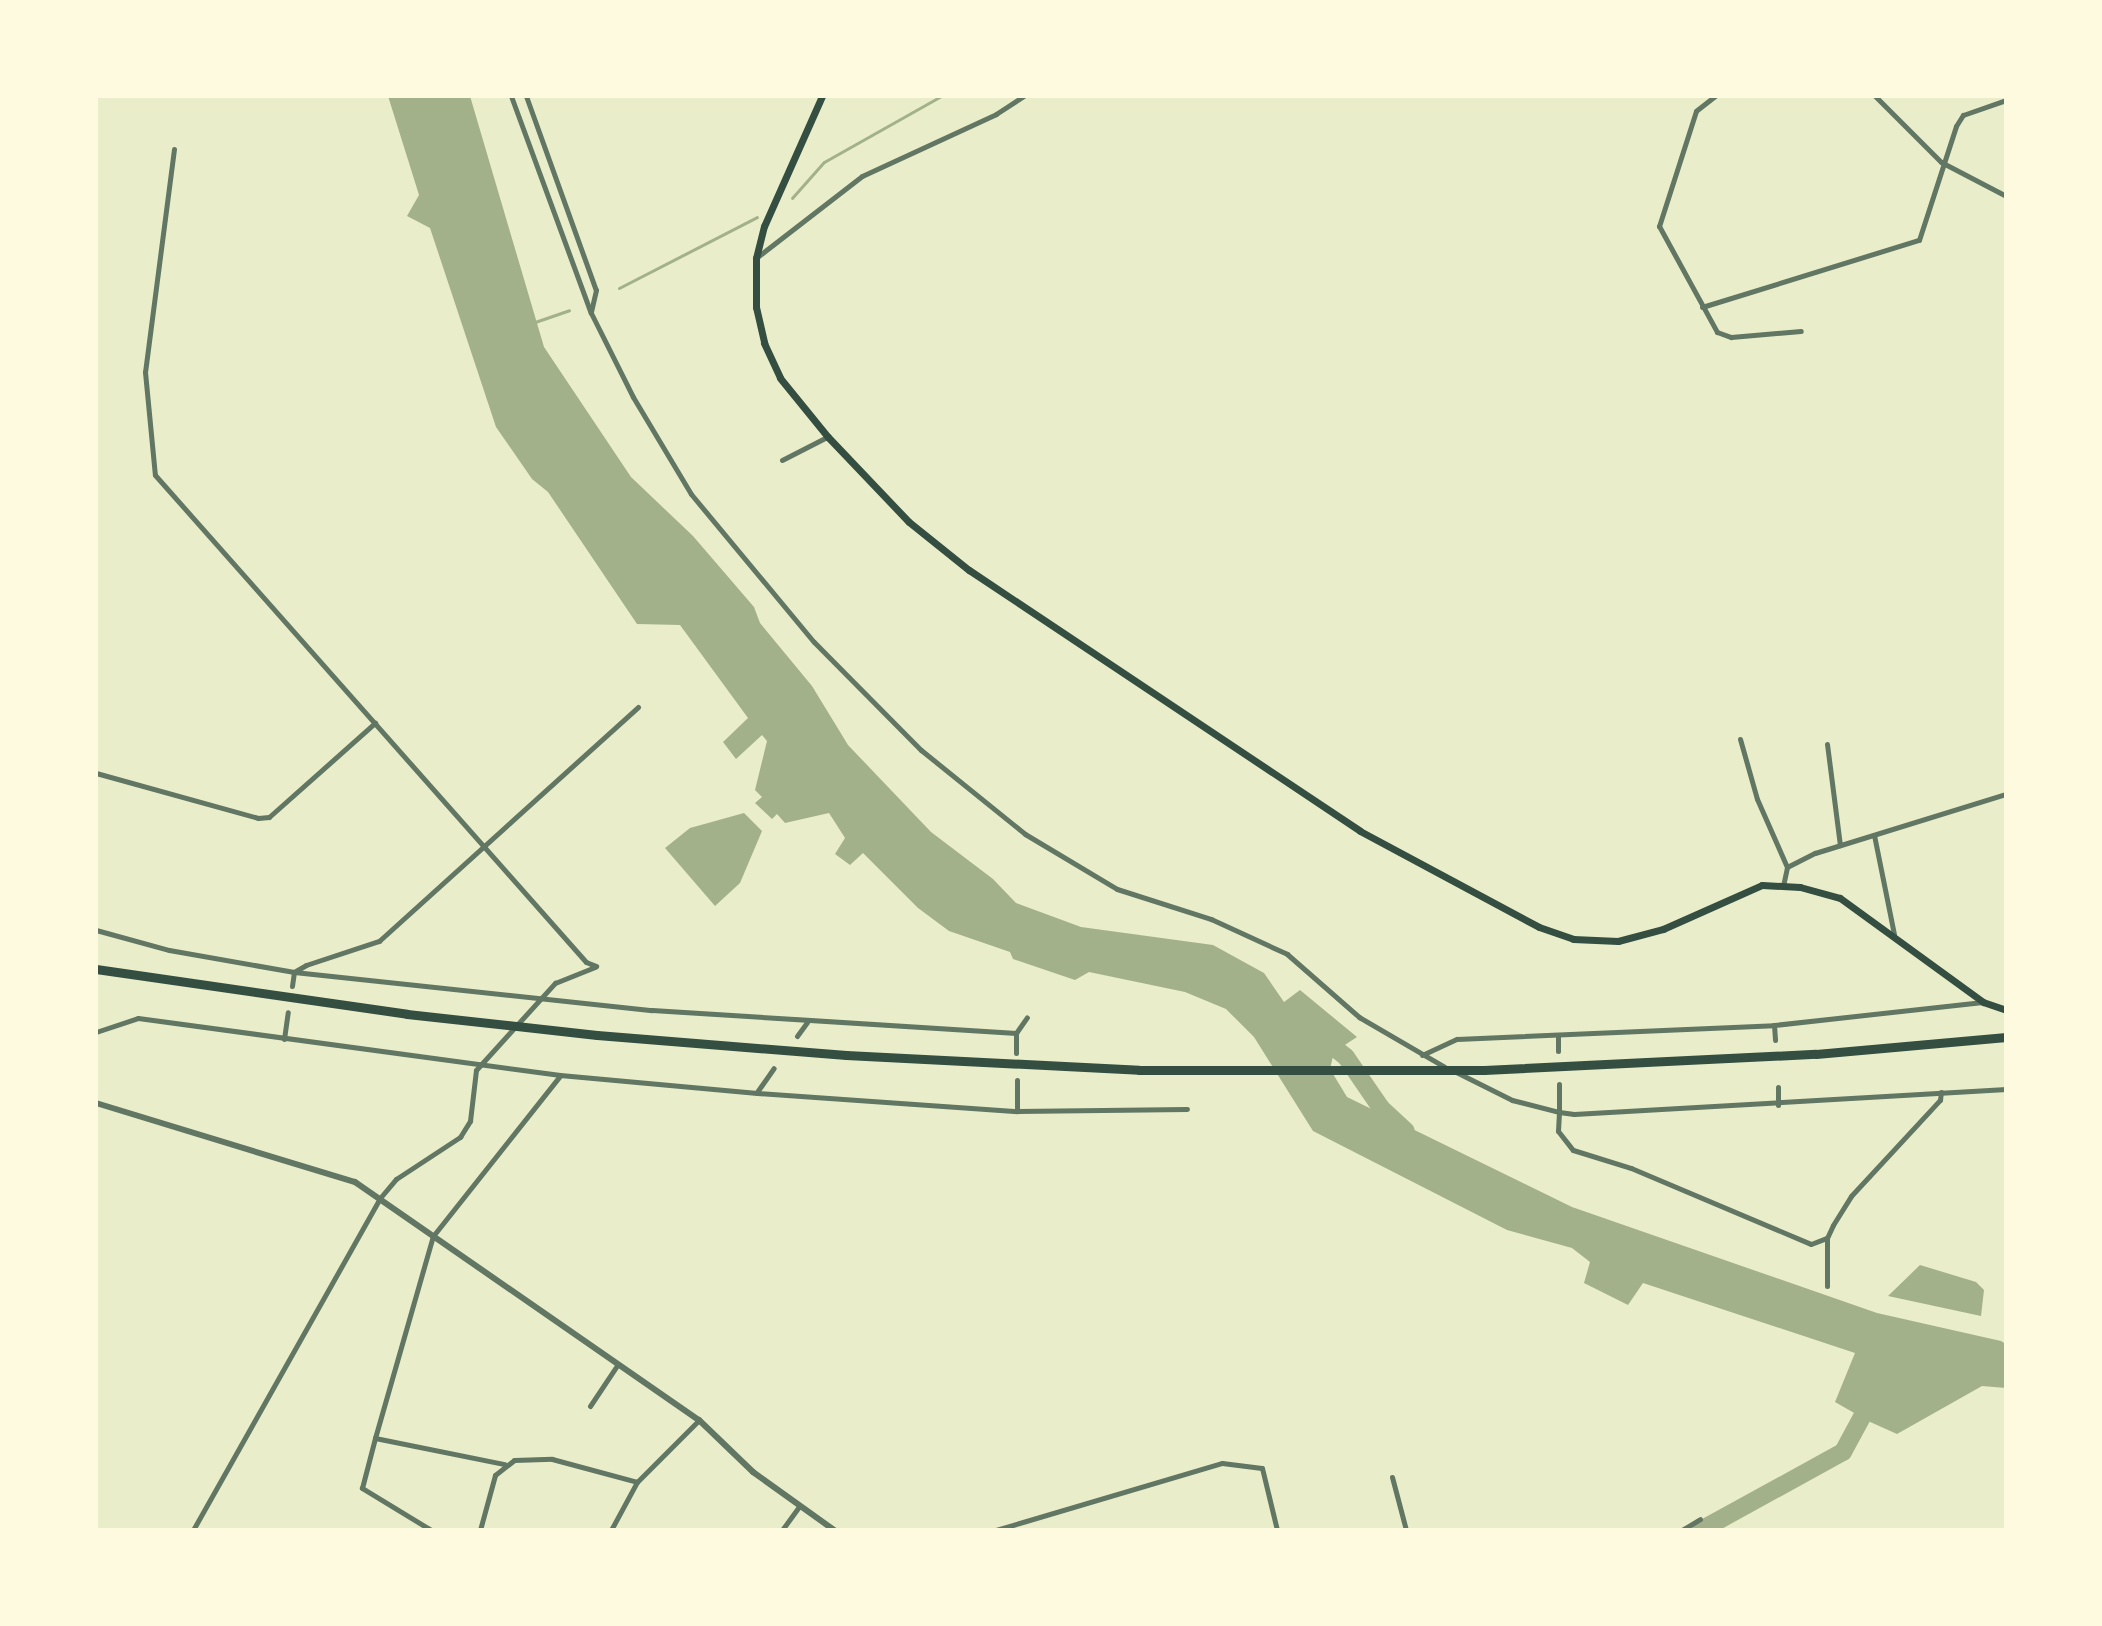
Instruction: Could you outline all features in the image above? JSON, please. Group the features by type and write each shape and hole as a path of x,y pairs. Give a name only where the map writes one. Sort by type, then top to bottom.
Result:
{"highway":[{"path":"96,969 541,1029 832,1054 1081,1067 1484,1070 1816,1054 2001,1037"}],"main road":[{"path":"822,96 764,226 756,258 756,307 764,343 780,378 828,437 909,522 969,570 1360,831 1539,927 1573,939 1618,941 1663,929 1762,885 1783,886 1840,898 1894,934 1983,1002 2006,1010"}],"street":[{"path":"511,96 591,313 633,397 713,524 814,642 921,750 1025,834 1086,874 1287,954 1359,1017 1421,1055 1512,1100 1559,1112 1778,1105 2006,1089"},
{"path":"526,96 596,290 591,313"},
{"path":"756,258 862,176 996,114 1024,96"},
{"path":"1715,96 1696,111 1659,226 1717,332 1731,337 1801,331"},
{"path":"1875,96 1941,162 2006,196"},
{"path":"1702,307 1919,240 1941,162 1963,115 2006,100"},
{"path":"174,149 145,372 150,464 586,962 596,966 555,983 543,1000 480,1064 470,1121 460,1137 396,1179 380,1198 193,1530"},
{"path":"782,460 828,437"},
{"path":"294,972 379,941 638,707"},
{"path":"96,773 258,818 269,817 375,723"},
{"path":"1740,739 1757,799 1787,867 1783,886"},
{"path":"1827,744 1840,845"},
{"path":"1787,867 1840,845 2006,794"},
{"path":"1874,835 1894,934"},
{"path":"96,930 169,950 294,972 543,1000 808,1021 1016,1033"},
{"path":"292,986 294,972"},
{"path":"1421,1055 1457,1039 1774,1025 1983,1002"},
{"path":"284,1039 288,1012"},
{"path":"1016,1053 1016,1033 1027,1017"},
{"path":"96,1032 138,1018 560,1075 757,1093 1017,1111 1187,1109"},
{"path":"797,1036 808,1021"},
{"path":"1774,1025 1775,1040"},
{"path":"1558,1036 1558,1051"},
{"path":"757,1093 774,1068"},
{"path":"431,1530 362,1488 375,1438 433,1236 560,1075"},
{"path":"1017,1080 1017,1111"},
{"path":"1559,1084 1558,1131 1573,1150 1672,1184 1811,1244 1827,1238"},
{"path":"1778,1087 1778,1105"},
{"path":"1827,1286 1827,1238 1851,1196 1918,1127 1941,1092"},
{"path":"96,1103 336,1174 380,1198 699,1420 799,1507 834,1530"},
{"path":"590,1406 618,1364"},
{"path":"611,1530 637,1482 699,1420"},
{"path":"375,1438 505,1464 552,1459 637,1482"},
{"path":"996,1530 1222,1463 1262,1468 1277,1530"},
{"path":"480,1530 495,1475 505,1464"},
{"path":"1392,1477 1406,1530"},
{"path":"782,1530 799,1507"},
{"path":"1682,1530 1700,1519"}],"shaded area":[{"path":"388,96 470,96 544,347 631,477 693,536 754,607 760,623 812,686 848,745 931,832 993,879 1016,903 1081,927 1213,945 1264,973 1284,1002 1300,990 1357,1037 1334,1052 1330,1069 1347,1097 1572,1207 1877,1313 2001,1341 2006,1344 2006,1388 1982,1386 1897,1434 1868,1421 1863,1427 1855,1422 1856,1414 1835,1402 1855,1353 1643,1283 1628,1305 1584,1283 1590,1262 1572,1248 1507,1230 1313,1131 1254,1037 1226,1009 1185,992 1089,972 1075,980 1013,959 1010,952 949,931 918,908 863,853 850,865 835,854 845,838 829,813 785,823 777,814 772,819 755,803 762,797 755,790 767,741 762,735 736,759 723,742 748,718 680,625 637,624 548,492 532,479 496,427 430,228 407,216 419,195"},
{"path":"744,813 762,831 740,883 715,906 665,848 690,828"},
{"path":"1920,1265 1976,1282 1984,1290 1981,1316 1888,1296"}],"waterway":[{"path":"792,198 824,162 941,96"},
{"path":"619,288 757,217"},
{"path":"535,322 569,310"},
{"path":"1320,1036 1346,1057 1381,1108 1406,1131"},
{"path":"1701,1530 1843,1452 1869,1404"}]}
